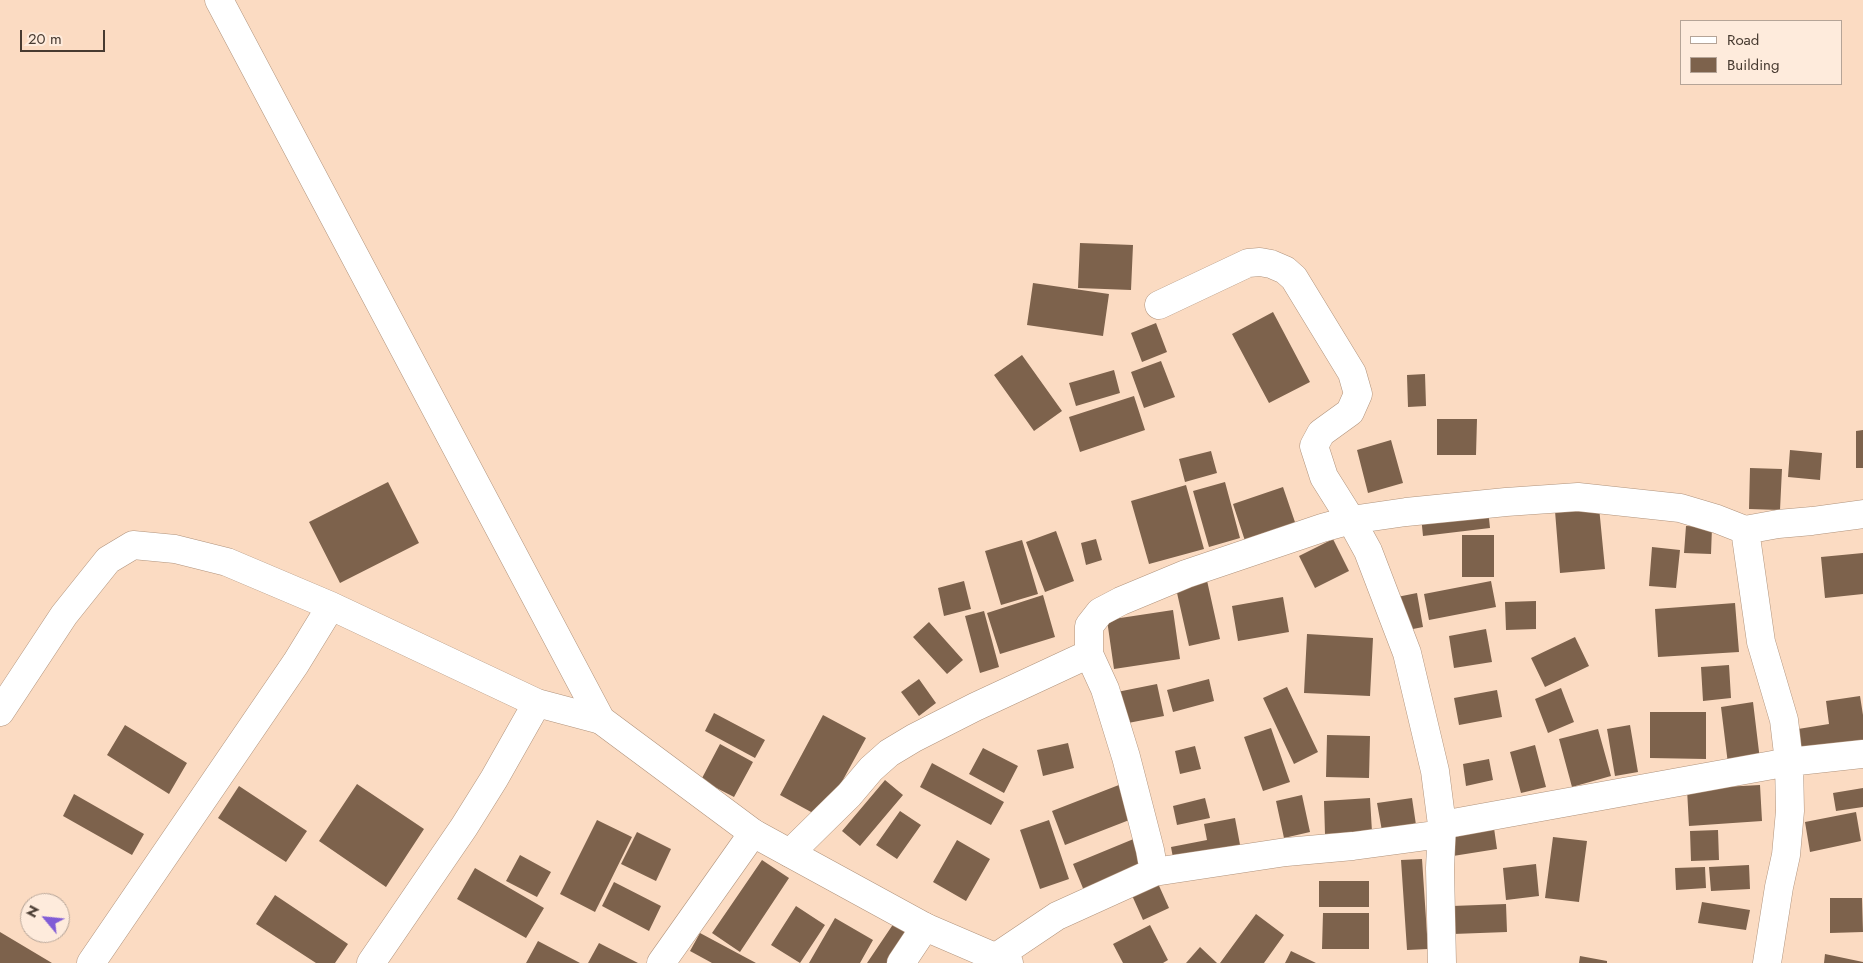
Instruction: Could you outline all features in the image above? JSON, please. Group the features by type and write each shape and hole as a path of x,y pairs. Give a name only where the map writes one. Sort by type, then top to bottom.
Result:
{"street":[{"path":"220,0 601,720"},
{"path":"1159,305 1248,263 1260,262 1271,264 1285,270 1294,278 1352,373 1358,394 1350,412 1321,434 1314,446 1324,477 1368,551 1407,653 1435,771 1442,830 1440,868 1442,963"},
{"path":"1154,872 1126,758 1105,689 1089,654 1090,626 1100,612 1121,600 1186,574 1351,520 1406,512 1578,497 1680,508 1745,530 1778,524 1863,514"},
{"path":"1745,530 1761,642 1784,720 1789,762 1790,811 1786,855 1766,963"},
{"path":"0,712 64,615 108,560 133,545 175,549 227,562 331,606 537,703 601,720 754,833 925,927 1003,960 1057,916 1154,872 1286,852 1353,846 1789,762 1863,754"},
{"path":"91,963 296,663 331,606"},
{"path":"790,853 848,795 870,770 889,753 975,706 1089,654"},
{"path":"371,963 464,827 494,779 537,703"},
{"path":"661,963 754,833"},
{"path":"901,963 925,927"}],"building":[{"path":"1080,243 1133,245 1131,290 1078,288"},
{"path":"1033,283 1109,294 1103,336 1027,325"},
{"path":"1273,312 1310,382 1269,403 1232,334"},
{"path":"1156,323 1167,352 1142,362 1131,333"},
{"path":"1022,355 1062,411 1034,431 994,375"},
{"path":"1161,361 1175,397 1144,408 1131,372"},
{"path":"1114,370 1120,393 1076,406 1069,383"},
{"path":"1425,374 1426,406 1408,407 1407,375"},
{"path":"1134,396 1145,430 1080,452 1069,417"},
{"path":"1437,419 1477,419 1476,455 1437,455"},
{"path":"1863,430 1863,468 1856,468 1856,431"},
{"path":"1391,440 1403,483 1368,493 1357,450"},
{"path":"1790,450 1822,453 1820,480 1788,477"},
{"path":"1211,451 1217,473 1185,482 1179,459"},
{"path":"1750,468 1782,469 1780,510 1749,509"},
{"path":"388,482 419,543 340,583 309,522"},
{"path":"1225,482 1240,538 1209,547 1193,491"},
{"path":"1186,485 1204,549 1149,564 1131,501"},
{"path":"1283,487 1297,528 1246,544 1233,504"},
{"path":"1599,507 1605,569 1560,573 1555,511"},
{"path":"1488,509 1490,528 1423,536 1421,516"},
{"path":"1686,526 1712,527 1711,554 1684,553"},
{"path":"1056,531 1074,581 1045,592 1026,542"},
{"path":"1462,535 1494,535 1494,577 1462,577"},
{"path":"1096,539 1102,560 1086,565 1081,543"},
{"path":"1333,539 1349,571 1315,588 1299,556"},
{"path":"1022,540 1038,594 1001,605 985,551"},
{"path":"1652,547 1680,550 1676,588 1649,586"},
{"path":"1863,553 1863,594 1825,598 1821,557"},
{"path":"1206,576 1220,639 1189,646 1175,584"},
{"path":"964,581 971,609 944,616 938,588"},
{"path":"1491,581 1496,607 1429,620 1424,594"},
{"path":"1417,593 1423,627 1403,631 1397,597"},
{"path":"1043,595 1055,637 1000,654 987,613"},
{"path":"1283,597 1289,632 1238,641 1232,606"},
{"path":"1536,601 1536,629 1506,630 1505,602"},
{"path":"1735,603 1739,652 1658,657 1655,609"},
{"path":"1173,610 1180,659 1114,669 1107,620"},
{"path":"984,611 999,667 980,673 965,616"},
{"path":"929,622 963,660 947,674 913,637"},
{"path":"1486,629 1492,662 1454,668 1449,636"},
{"path":"1307,634 1373,638 1370,696 1304,693"},
{"path":"1575,637 1589,666 1545,687 1531,658"},
{"path":"1729,665 1731,698 1703,701 1701,667"},
{"path":"919,679 936,703 919,716 901,692"},
{"path":"1209,679 1214,701 1173,712 1167,690"},
{"path":"1157,684 1164,716 1123,724 1117,692"},
{"path":"1287,687 1318,752 1294,764 1263,698"},
{"path":"1561,688 1574,722 1548,733 1535,699"},
{"path":"1497,690 1502,717 1459,725 1454,698"},
{"path":"1860,696 1863,715 1863,741 1802,751 1798,729 1829,724 1826,701"},
{"path":"1753,702 1760,760 1728,764 1721,707"},
{"path":"1650,712 1706,712 1706,759 1650,758"},
{"path":"714,713 765,740 755,758 705,731"},
{"path":"823,715 866,738 822,818 780,795"},
{"path":"125,725 187,763 169,794 107,755"},
{"path":"1630,725 1638,772 1615,776 1607,729"},
{"path":"1271,728 1290,782 1263,791 1244,737"},
{"path":"1598,729 1611,776 1572,787 1559,739"},
{"path":"1327,735 1370,736 1369,778 1326,777"},
{"path":"1068,743 1074,768 1043,776 1037,750"},
{"path":"720,744 753,762 734,797 701,780"},
{"path":"1535,745 1546,787 1521,793 1510,752"},
{"path":"1195,746 1201,769 1180,774 1175,751"},
{"path":"983,748 1018,766 1004,793 969,774"},
{"path":"1489,759 1493,780 1466,786 1463,764"},
{"path":"932,763 1004,802 991,825 920,787"},
{"path":"885,780 903,795 860,846 842,831"},
{"path":"1124,783 1137,817 1065,845 1052,811"},
{"path":"357,784 424,829 386,887 319,841"},
{"path":"1760,785 1762,821 1689,826 1687,789"},
{"path":"239,786 307,831 286,862 218,818"},
{"path":"1863,788 1863,807 1836,811 1833,793"},
{"path":"74,794 144,834 132,855 63,816"},
{"path":"1302,795 1310,832 1284,838 1276,801"},
{"path":"1205,798 1210,818 1177,825 1173,806"},
{"path":"1370,798 1372,832 1325,834 1324,801"},
{"path":"1412,798 1416,825 1382,831 1377,803"},
{"path":"900,811 921,825 897,859 876,845"},
{"path":"1856,812 1861,841 1810,852 1805,822"},
{"path":"1235,818 1241,850 1174,863 1171,847 1207,840 1204,824"},
{"path":"597,820 632,837 595,912 560,894"},
{"path":"1049,820 1069,879 1040,889 1020,830"},
{"path":"1494,828 1497,849 1453,856 1450,835"},
{"path":"1718,830 1719,860 1691,861 1690,831"},
{"path":"637,832 671,849 656,881 621,864"},
{"path":"1553,837 1587,841 1579,902 1545,898"},
{"path":"1136,838 1150,871 1087,898 1073,864"},
{"path":"957,840 990,859 966,901 933,882"},
{"path":"520,855 551,872 537,897 506,881"},
{"path":"1422,859 1428,949 1407,950 1401,860"},
{"path":"762,860 789,878 740,952 712,933"},
{"path":"1536,864 1539,896 1506,900 1503,868"},
{"path":"1749,865 1750,889 1711,891 1709,867"},
{"path":"1705,867 1706,888 1676,890 1675,868"},
{"path":"475,868 544,908 526,938 457,899"},
{"path":"1156,879 1169,908 1143,920 1130,891"},
{"path":"1319,881 1369,881 1369,907 1319,907"},
{"path":"614,882 661,906 649,931 602,906"},
{"path":"275,895 348,944 335,963 316,963 256,924"},
{"path":"1830,898 1862,898 1863,932 1830,933"},
{"path":"1702,902 1750,910 1746,930 1698,923"},
{"path":"1506,904 1507,932 1453,934 1452,906"},
{"path":"796,906 825,925 800,963 771,945"},
{"path":"1323,913 1369,913 1369,949 1322,949"},
{"path":"1256,914 1284,935 1264,963 1220,963"},
{"path":"835,918 873,940 860,963 809,963"},
{"path":"896,920 915,933 894,963 867,963"},
{"path":"1150,925 1168,960 1163,963 1123,963 1113,944"},
{"path":"0,932 52,963 0,963"},
{"path":"700,933 756,963 712,963 690,951"},
{"path":"538,941 580,963 526,963"},
{"path":"599,943 638,963 588,963"},
{"path":"1200,947 1217,963 1186,963"},
{"path":"1291,951 1316,963 1285,963"},
{"path":"1825,954 1863,962 1863,963 1824,963"},
{"path":"1580,956 1607,961 1607,963 1579,963"}]}
